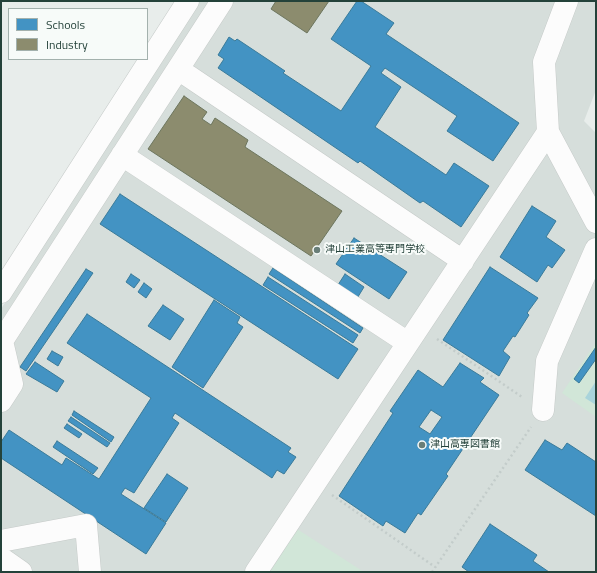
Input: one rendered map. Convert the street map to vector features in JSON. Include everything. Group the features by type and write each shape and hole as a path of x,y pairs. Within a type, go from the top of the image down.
{"street":[{"path":"1,292 188,1"},
{"path":"1,401 12,384 2,340 222,1"},
{"path":"567,1 544,62 548,132 596,222"},
{"path":"178,69 462,261"},
{"path":"256,572 548,132"},
{"path":"122,155 414,335"},
{"path":"543,410 547,361 596,249"},
{"path":"1,541 86,525 90,572"},
{"path":"1,558 21,572"}],"path":[{"path":"414,335 543,410 432,572"},
{"path":"315,484 435,568"}],"shaded area":[{"name":"津山工業高等専門学校","path":"197,1 596,1 596,90 584,121 596,133 596,572 1,572 1,309"}],"green space":[{"path":"596,342 596,417 562,393"},
{"path":"297,529 364,572 270,572"}],"water":[{"path":"596,381 596,405 585,398"}],"building: Schools":[{"path":"357,1 361,1 394,23 386,34 519,123 493,161 447,131 457,116 385,68 381,73 401,87 375,127 446,175 454,163 489,186 461,227 423,201 420,203 360,161 358,163 218,68 224,59 218,55 229,37 235,41 237,39 285,71 283,73 341,111 371,66 331,39"},
{"path":"120,194 358,349 338,379 100,224"},
{"path":"532,206 556,221 546,237 565,250 552,268 548,265 537,282 500,257"},
{"path":"354,238 407,272 389,299 336,264"},
{"path":"490,267 538,298 527,313 529,315 515,337 513,336 503,351 510,357 499,376 443,340"},
{"path":"273,268 363,328 360,333 269,274"},
{"path":"86,269 93,273 26,371 20,367"},
{"path":"131,274 140,280 134,288 126,282"},
{"path":"345,274 364,287 356,300 336,288"},
{"path":"268,277 358,335 353,343 263,285"},
{"path":"144,283 152,289 146,298 138,292"},
{"path":"214,300 240,317 237,323 243,327 203,388 172,367"},
{"path":"163,305 184,319 170,340 148,326"},
{"path":"87,314 291,448 288,452 296,457 284,474 277,470 272,478 175,413 172,418 179,423 134,493 125,488 121,494 166,523 146,554 1,458 1,442 9,430 62,465 66,458 99,479 151,398 67,343"},
{"path":"596,347 596,359 579,383 574,379"},
{"path":"52,351 63,357 58,366 47,359"},
{"path":"35,362 64,381 57,392 26,374"},
{"path":"460,363 484,378 480,382 499,395 446,474 448,476 421,515 418,513 405,533 386,521 383,526 339,496 393,413 390,411 418,370 443,387","holes":["431,410 442,417 430,434 419,427"]},
{"path":"74,411 114,437 111,442 72,415"},
{"path":"71,417 110,443 107,447 68,421"},
{"path":"67,424 82,434 79,438 64,428"},
{"path":"545,440 562,450 567,443 596,462 596,516 525,470"},
{"path":"57,441 98,468 93,474 53,447"},
{"path":"167,474 188,488 166,522 144,508"},
{"path":"490,524 537,555 533,561 549,572 469,572 462,567"}],"building: Industry":[{"path":"276,1 329,1 307,33 271,9"},
{"path":"184,96 207,112 202,119 211,125 215,118 248,140 245,147 342,211 311,256 148,149"}],"place":[{"name":"津山工業高等専門学校","path":"317,250"},
{"name":"津山高専図書館","path":"422,445"}]}
